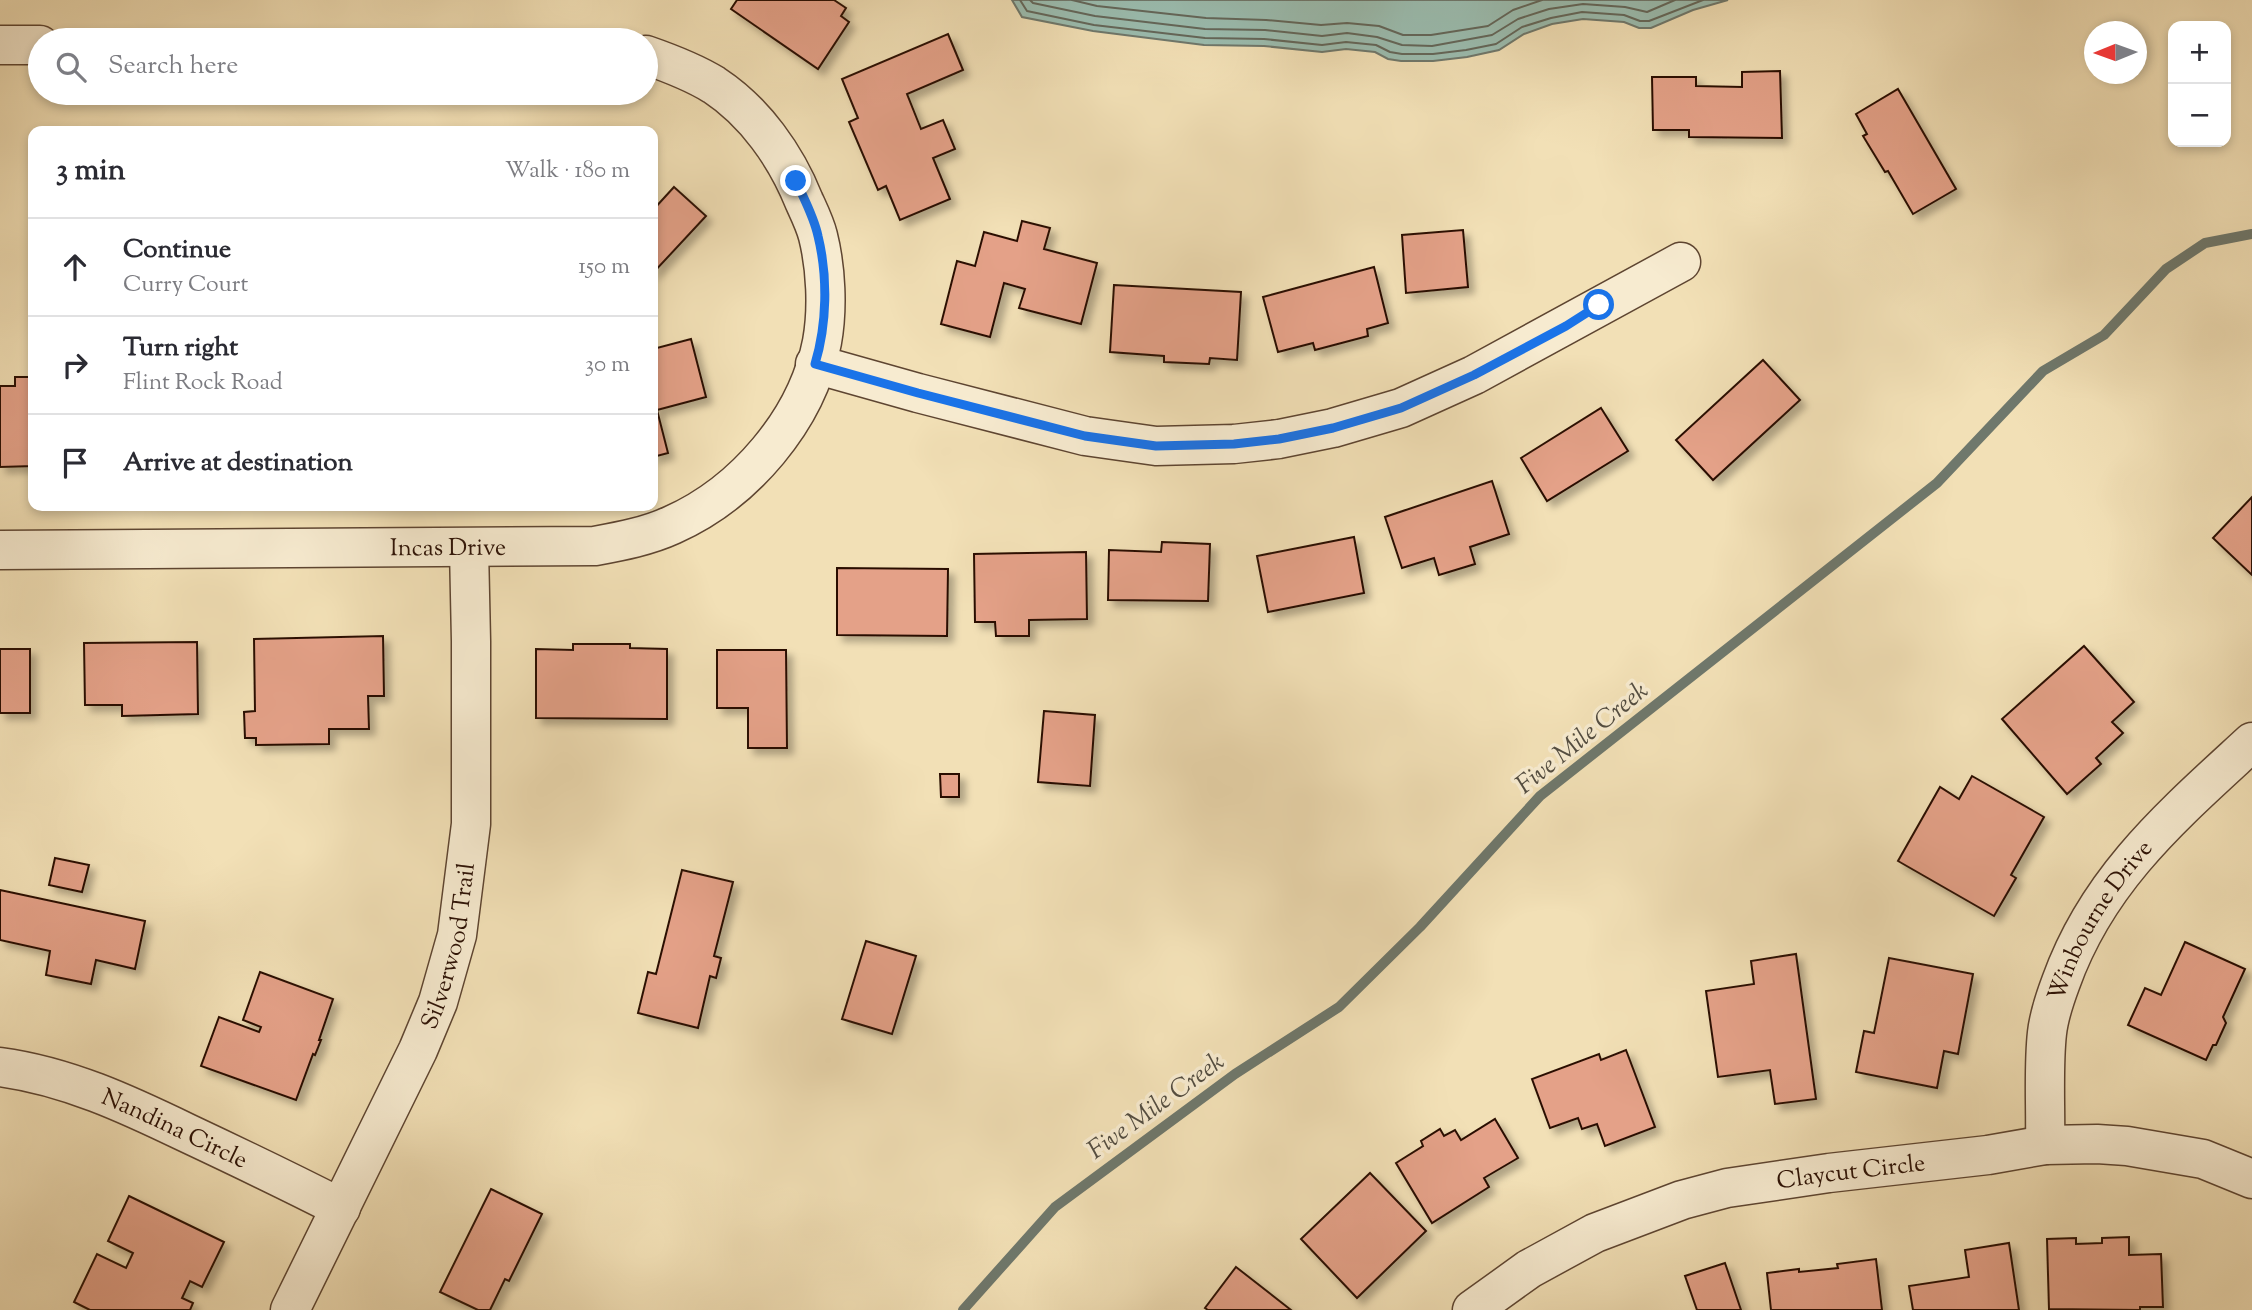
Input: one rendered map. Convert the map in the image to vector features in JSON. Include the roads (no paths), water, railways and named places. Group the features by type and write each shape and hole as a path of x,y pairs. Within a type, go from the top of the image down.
{"street":[{"path":"0,45 28,45"},
{"name":"Incas Drive","path":"0,550 595,546 632,539 672,525 708,506 748,474 781,436 807,387 822,341 825,297 822,255 818,234 796,181 769,137 749,114 714,85 658,59"},
{"path":"815,364 1085,436 1156,446 1234,444 1279,439 1333,428 1401,408 1486,369 1681,261"},
{"name":"Silverwood Trail","path":"290,1310 418,1050 438,1002 457,934 471,824 469,548"},
{"name":"Winbourne Drive","path":"2045,1145 2047,1034 2052,1008 2071,953 2101,899 2131,861 2181,807 2252,742"},
{"name":"Nandina Circle","path":"0,1068 77,1085 124,1103 341,1208"},
{"name":"Claycut Circle","path":"1472,1310 1529,1269 1595,1233 1682,1200 1727,1188 1988,1155 2045,1145 2097,1144 2127,1146 2203,1159 2252,1179"}],"water":[{"path":"1012,0 1728,0 1693,10 1651,28 1639,28 1624,22 1583,19 1552,24 1524,34 1499,50 1433,61 1401,61 1388,59 1375,52 1346,49 1322,52 1264,46 1204,45 1093,31 1022,17"}],"waterway":[{"name":"Five Mile Creek","path":"963,1310 1055,1207 1235,1074 1339,1007 1420,927 1540,796 1937,483 2043,371 2104,335 2166,269 2205,243 2252,234"}]}
